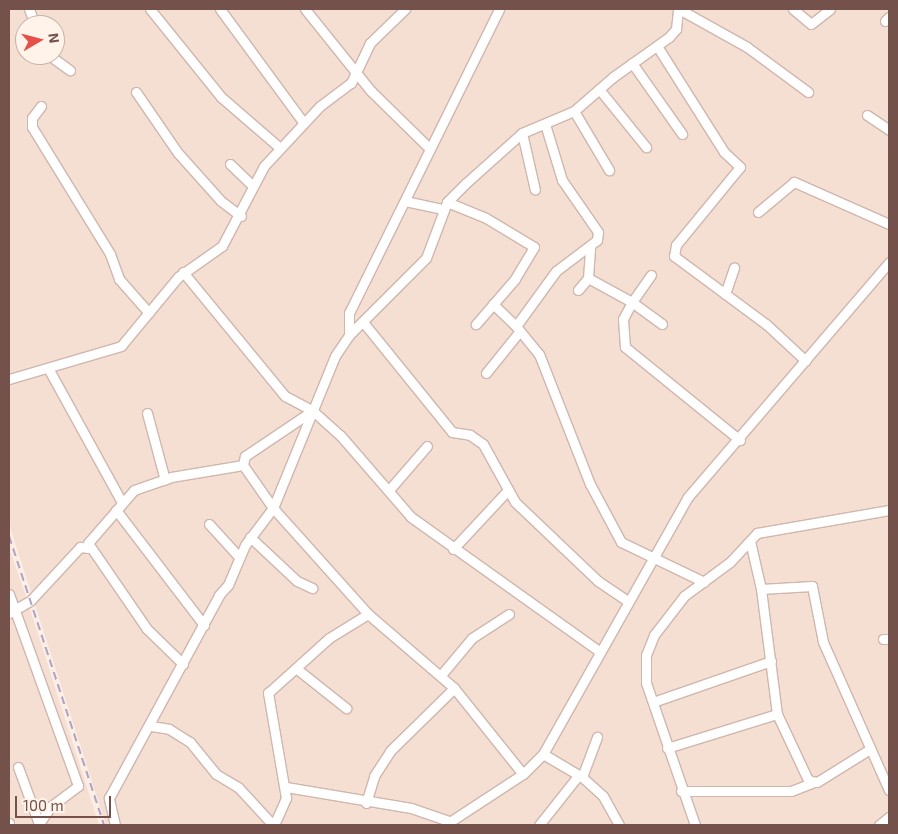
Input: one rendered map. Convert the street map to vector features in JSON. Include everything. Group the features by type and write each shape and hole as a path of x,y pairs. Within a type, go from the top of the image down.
{"street":[{"path":"150,9 221,97 279,146"},
{"path":"220,9 304,122"},
{"path":"305,9 358,73 428,147"},
{"path":"9,379 110,353 149,313 183,272 222,246 241,216 252,185 279,146 358,73 370,43 405,9"},
{"path":"349,335 349,313 405,201 428,147 499,9"},
{"path":"115,825 109,798 151,726 250,537 273,508 334,356 349,335 426,258 445,206 522,133 574,112 599,89 657,46 676,29 679,9 747,47 808,92"},
{"path":"793,9 811,24 830,9"},
{"path":"657,46 724,152 740,168 673,252 686,269 725,294 806,361"},
{"path":"632,63 682,134"},
{"path":"63,65 70,70"},
{"path":"599,89 646,147"},
{"path":"136,92 178,153 221,201 241,216"},
{"path":"41,106 32,118 32,127 110,254 120,279 149,313"},
{"path":"574,112 609,170"},
{"path":"868,115 889,130"},
{"path":"545,124 562,180 598,232 590,247 588,278 578,290"},
{"path":"522,133 535,190"},
{"path":"230,164 252,185"},
{"path":"758,212 794,182 889,224"},
{"path":"405,201 445,206 486,218 534,247 493,304 476,324"},
{"path":"486,373 556,271 590,247"},
{"path":"286,787 366,802 411,808 447,823 523,774 543,754 599,651 629,602 687,498 740,440 889,262"},
{"path":"725,294 734,268"},
{"path":"183,272 285,396 313,411 389,490 411,517 453,549 599,651"},
{"path":"650,275 632,302 623,320 624,347 740,440"},
{"path":"588,278 632,302 662,324"},
{"path":"493,304 539,354 590,484 616,534 630,548 655,556 704,582"},
{"path":"363,322 452,432 470,435 483,444 508,490 565,552 629,602"},
{"path":"48,368 121,500"},
{"path":"313,411 245,456 243,465 273,508 368,614 454,688 523,774"},
{"path":"146,413 165,480"},
{"path":"389,490 427,446"},
{"path":"88,548 91,538 116,510 121,500 134,490 165,480 243,465"},
{"path":"453,549 508,490"},
{"path":"116,510 204,625"},
{"path":"695,825 666,748 644,668 654,635 684,596 704,582 758,533 889,510"},
{"path":"209,524 239,557"},
{"path":"250,537 297,581 312,588"},
{"path":"750,541 761,589 777,714 812,783"},
{"path":"11,612 30,600 80,546 88,548 147,628 183,664"},
{"path":"761,589 812,586 823,642 889,790"},
{"path":"9,594 11,612 78,786 51,806 39,824"},
{"path":"151,726 169,729 190,742 206,764 238,787 274,825 286,798 286,787 268,693 329,638 368,614"},
{"path":"441,675 472,638 509,614"},
{"path":"653,702 771,661"},
{"path":"297,668 346,708"},
{"path":"366,802 374,776 390,751 454,688"},
{"path":"666,748 777,714"},
{"path":"538,825 580,777 597,736"},
{"path":"681,791 791,790 812,783 870,749"},
{"path":"543,754 580,777 606,801 619,825"},
{"path":"18,766 39,824"},
{"path":"879,825 889,817"}],"shaded area":[{"path":"9,9 889,9 889,825 106,825 9,524"},
{"path":"9,547 29,606 99,825 9,825"}],"railway":[{"path":"9,536 104,825"}]}
